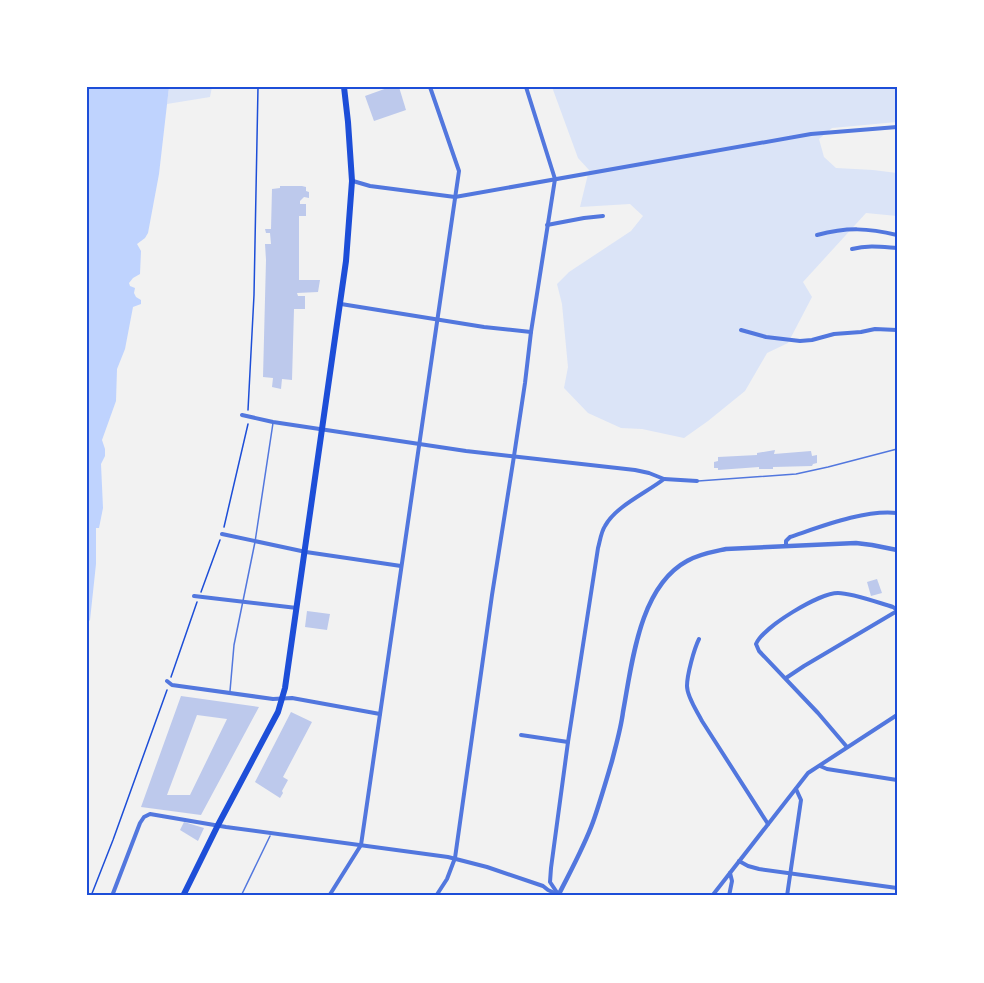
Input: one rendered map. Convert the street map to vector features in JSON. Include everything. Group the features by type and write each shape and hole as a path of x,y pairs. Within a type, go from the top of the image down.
{"main road":[{"path":"183,896 278,712 285,688 346,261 352,181 344,87"}],"street":[{"path":"329,896 362,845 459,171 430,87"},
{"path":"436,896 447,879 455,858 555,179 526,87"},
{"path":"352,181 370,186 455,197 811,134 897,127"},
{"path":"548,225 603,216"},
{"path":"818,235 845,229 875,230 897,235"},
{"path":"852,249 875,246 897,248"},
{"path":"340,304 436,320 531,332"},
{"path":"741,330 766,337 800,341 875,329 897,330"},
{"path":"242,415 273,422 466,451 635,470 664,479 698,481"},
{"path":"558,895 550,882 568,742 598,548 604,527 611,517 664,479"},
{"path":"786,546 786,541 790,537 837,522 865,515 897,513"},
{"path":"222,534 306,552 401,566"},
{"path":"558,895 592,824 613,756 640,630 656,592 670,574 686,561 706,553 726,549 856,543 897,550"},
{"path":"786,678 897,610 838,593 797,609 758,638 756,644 759,651 847,747"},
{"path":"197,596 298,608"},
{"path":"699,639 694,648 687,687 693,704 768,824"},
{"path":"168,682 172,685 273,699 292,698 380,714"},
{"path":"712,896 808,773 897,715"},
{"path":"521,735 568,742"},
{"path":"820,766 897,780"},
{"path":"787,896 801,800 796,789"},
{"path":"112,896 140,823 150,814 455,858 543,885 558,895"},
{"path":"739,861 748,866 897,888"},
{"path":"729,896 732,881 730,873"}],"lane":[{"path":"230,692 234,645 255,542 273,422"},
{"path":"698,481 796,474 897,449"},
{"path":"241,896 272,832"}],"path":[{"path":"91,896 113,840 197,596 222,534 248,422 254,295 258,87"}],"shaded area":[{"path":"169,87 212,87 210,97 167,104"},
{"path":"552,87 897,87 897,122 832,128 819,139 824,157 836,168 897,173 897,216 866,213 803,282 812,297 788,343 767,353 745,391 684,438 642,429 621,428 588,413 564,388 568,367 562,304 557,284 569,272 631,231 643,216 630,204 580,207 589,170 578,158"}],"water":[{"path":"87,87 169,87 159,174 148,233 137,244 141,251 140,274 129,283 135,288 134,293 141,300 141,304 133,307 125,349 117,369 116,401 102,440 105,449 105,456 101,464 103,508 99,528 96,528 96,564 90,620 87,623"}],"building":[{"path":"390,87 399,87 406,110 374,121 365,96"},
{"path":"280,186 302,186 306,187 306,191 309,192 309,198 304,197 300,201 300,204 306,204 306,216 299,216 299,280 320,280 318,292 297,293 298,296 305,296 305,309 294,309 292,380 282,379 281,389 272,387 273,378 263,377 265,244 271,244 270,233 266,233 265,229 271,229 272,189 280,188"},
{"path":"775,450 774,454 811,451 812,456 817,455 817,463 812,466 773,467 773,469 759,469 759,467 718,470 714,468 714,462 718,461 718,457 757,455 757,453"},
{"path":"877,579 882,593 871,596 867,582"},
{"path":"307,611 330,614 327,630 305,627"},
{"path":"181,696 259,707 201,815 141,807","holes":["197,715 227,719 190,795 167,795"]},
{"path":"291,712 312,722 283,777 288,780 280,798 255,782"},
{"path":"184,822 204,828 198,841 180,830"}]}
